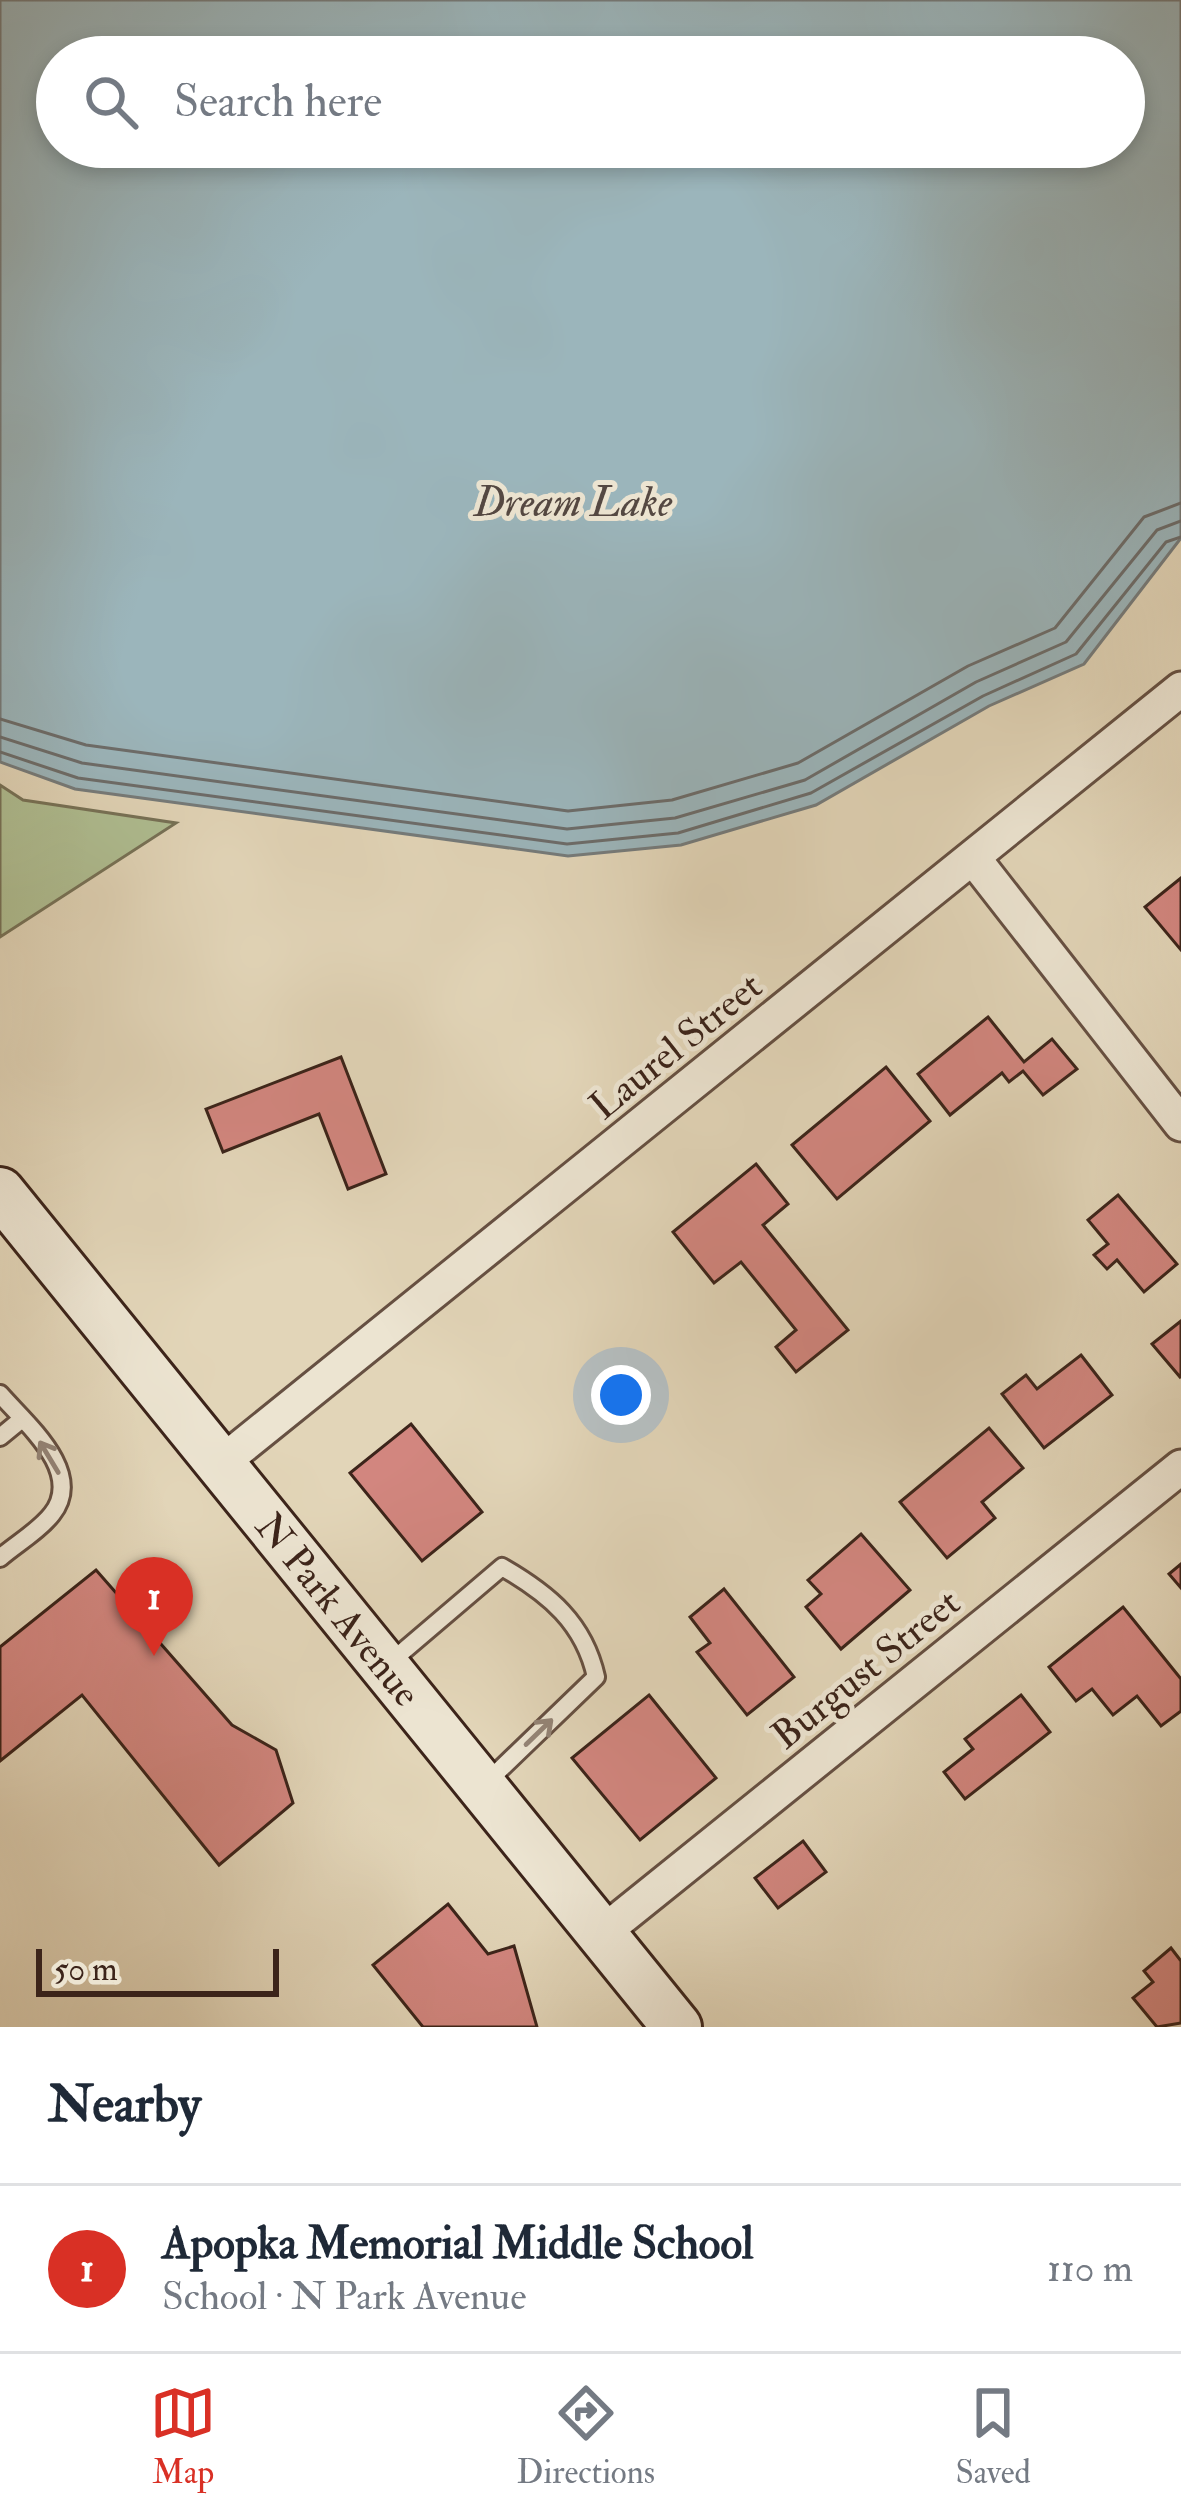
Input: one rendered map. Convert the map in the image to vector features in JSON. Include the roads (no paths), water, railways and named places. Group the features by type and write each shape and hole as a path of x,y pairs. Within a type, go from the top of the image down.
{"main road":[{"name":"N Park Avenue","path":"0,1192 677,2027"}],"street":[{"name":"Laurel Street","path":"220,1464 1181,688"},
{"path":"974,859 1181,1124"},
{"name":"Burgust Street","path":"601,1934 1181,1467"}],"lane":[{"path":"0,1394 52,1455 63,1483 53,1513 0,1558"},
{"path":"0,1437 22,1419"},
{"path":"387,1666 502,1567 564,1611 589,1644 596,1677 482,1787"}],"water":[{"name":"Dream Lake","path":"0,0 1181,0 1181,538 1084,664 989,706 816,805 681,845 568,856 75,789 0,762"}],"place":[{"name":"Apopka Memorial Middle School","path":"154,1656"}]}
